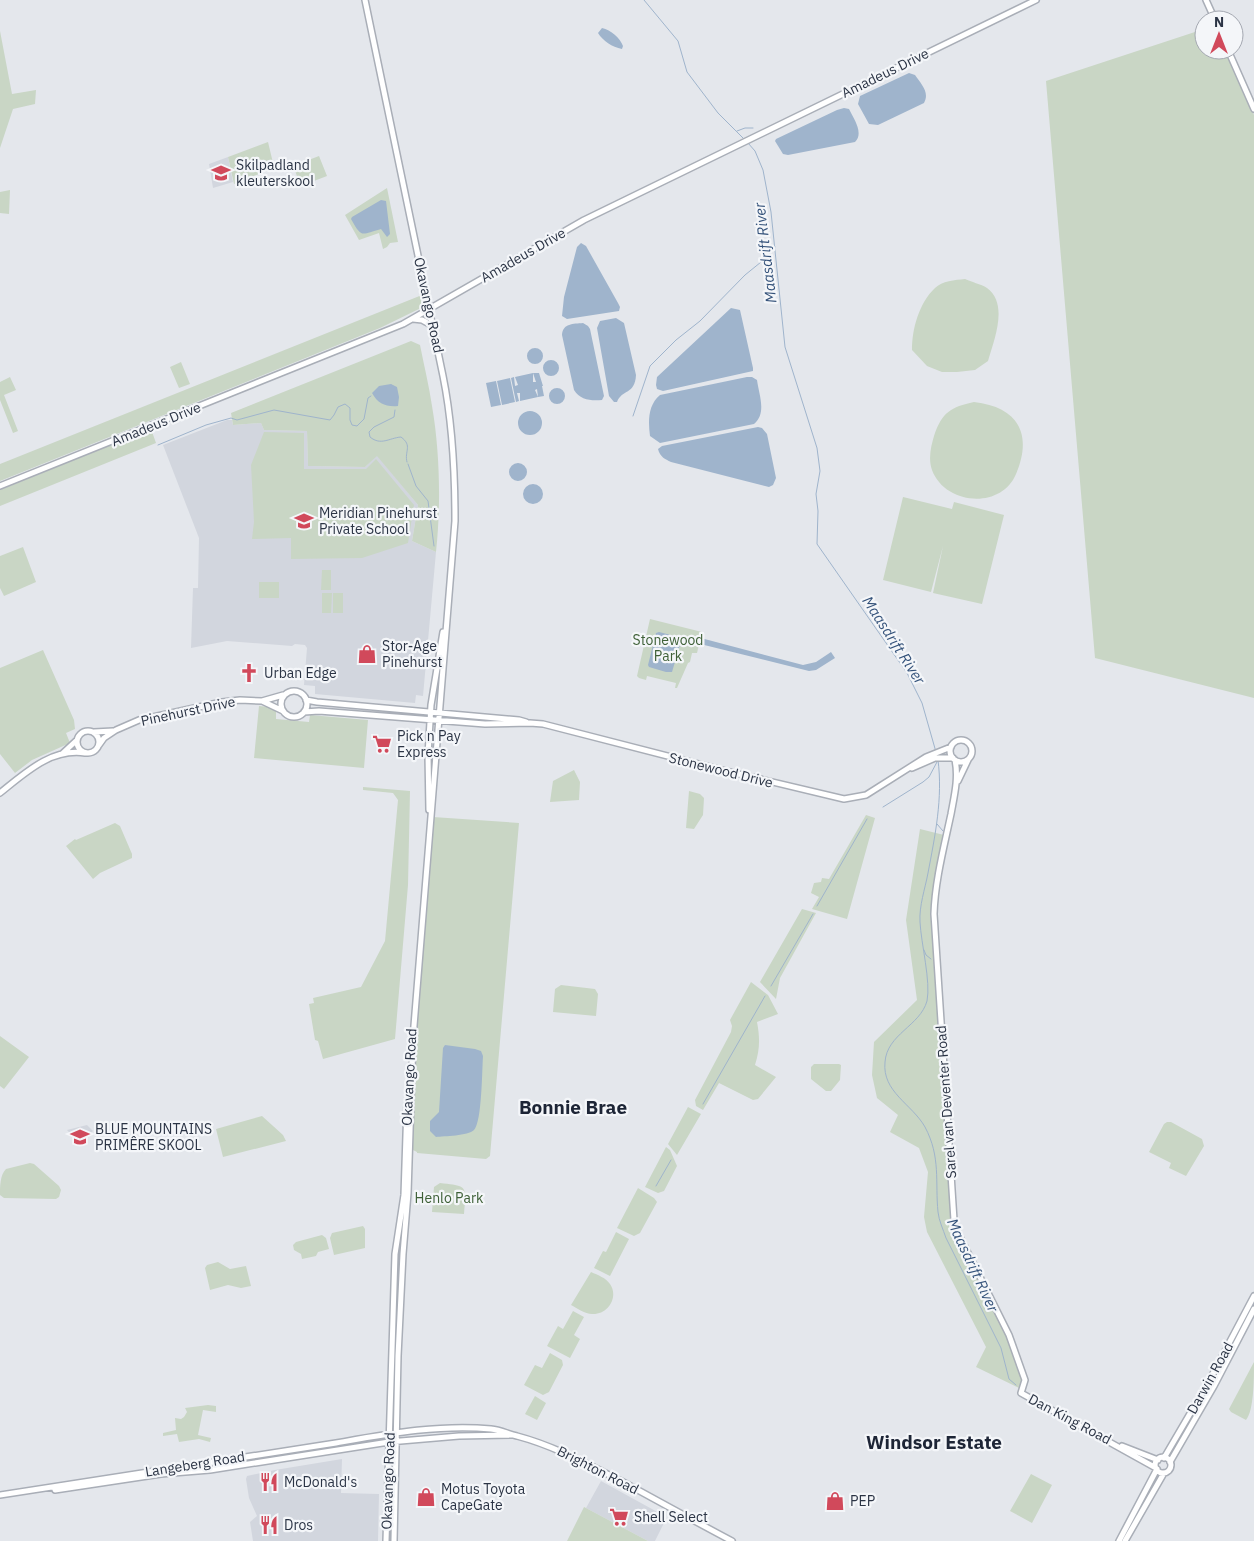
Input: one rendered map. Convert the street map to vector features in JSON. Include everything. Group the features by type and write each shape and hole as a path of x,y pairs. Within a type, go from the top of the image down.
{"street":[{"name":"Okavango Road","path":"365,0 434,326 452,429 455,468 455,521 411,1081 408,1193 398,1356 394,1541"},
{"name":"Amadeus Drive","path":"0,486 413,319 570,228 1036,0"},
{"path":"1232,60 1254,109"},
{"path":"413,319 422,320 434,326"},
{"name":"Okavango Road","path":"386,1541 395,1254 404,1195 410,1049 428,836 430,720 436,673 447,614"},
{"path":"438,721 319,710 304,712 293,717 283,711 281,702 288,692 297,692 306,700 317,702 439,713"},
{"name":"Pinehurst Drive","path":"99,745 104,738 116,730 143,719 222,702 240,700 262,701 285,694"},
{"path":"304,712 306,700"},
{"name":"Pinehurst Drive","path":"262,701 283,711"},
{"name":"Stonewood Drive","path":"439,713 519,720 530,723"},
{"name":"Stonewood Drive","path":"438,721 485,724 543,724 740,775 844,799 866,795 931,757 941,755 951,747"},
{"name":"Pinehurst Drive","path":"94,732 116,730"},
{"path":"0,793 32,768 60,754 77,740 82,732 94,732 99,738 99,745 95,751 60,754"},
{"path":"77,740 79,749 85,753"},
{"path":"957,742 966,742 972,750 968,759 962,762 954,759 950,752 951,747 957,742"},
{"name":"Stonewood Drive","path":"941,755 954,759"},
{"name":"Sarel van Deventer Road","path":"954,759 957,772 954,796 936,890 934,914 953,1216 956,1231 1009,1335 1024,1379 1021,1393"},
{"name":"Sarel van Deventer Road","path":"954,796 961,772 968,759"},
{"name":"Darwin Road","path":"1156,1468 1208,1383 1254,1296"},
{"name":"Darwin Road","path":"1164,1473 1170,1469 1170,1462 1207,1399 1254,1309"},
{"name":"Dan King Road","path":"1021,1393 1119,1446 1164,1473"},
{"name":"Brighton Road","path":"397,1432 465,1428 506,1431 572,1456 732,1541"},
{"name":"Langeberg Road","path":"0,1497 397,1432"},
{"name":"Brighton Road","path":"397,1442 453,1436 513,1435"},
{"name":"Langeberg Road","path":"0,1497 161,1474 210,1470 397,1442"},
{"name":"Dan King Road","path":"1119,1446 1170,1462"},
{"path":"1120,1541 1156,1468"},
{"path":"1125,1541 1160,1476 1164,1473"}],"shaded area":[{"name":"Skilpadland kleuterskool","path":"228,157 233,182 213,188 209,164"},
{"name":"Meridian Pinehurst Private School","path":"227,420 232,420 233,425 261,423 264,430 307,431 308,466 365,467 377,455 418,505 412,541 436,552 423,696 416,695 415,703 315,694 315,686 304,685 307,648 305,645 295,644 292,646 227,641 191,648 193,588 198,588 199,538 163,445"},
{"name":"BLUE MOUNTAINS PRIMÊRE SKOOL","path":"87,1125 93,1131 80,1144 67,1130"},
{"path":"342,1459 341,1493 379,1494 378,1541 253,1541 250,1522 257,1516 249,1498 247,1476"},
{"path":"601,1481 661,1514 664,1523 655,1541 648,1541 586,1508"}],"green space":[{"path":"0,31 12,94 36,90 35,104 13,109 0,148"},
{"path":"1194,32 1194,60 1229,60 1254,115 1254,698 1095,658 1046,81"},
{"path":"268,142 273,163 271,169 234,184 228,157"},
{"path":"319,156 327,176 301,186 293,166"},
{"path":"387,188 398,242 390,243 383,249 379,233 359,240 345,215"},
{"path":"10,190 9,214 0,213 0,192"},
{"path":"965,279 987,288 994,295 999,313 996,333 988,361 975,370 942,372 927,366 912,350 915,325 925,301 935,288 945,282"},
{"path":"422,295 424,303 421,308 380,328 0,481 0,464"},
{"path":"411,341 420,345 435,424 439,479 439,516 436,552 412,541 418,505 377,456 365,467 308,466 307,431 264,430 261,423 233,425 231,413"},
{"path":"181,362 190,384 179,388 170,367"},
{"path":"10,377 16,390 4,395 18,431 13,433 0,400 0,382"},
{"path":"974,402 989,405 1011,416 1018,425 1022,435 1023,447 1016,474 1009,486 986,498 973,499 960,496 948,490 939,482 932,470 930,457 934,436 944,416 959,406"},
{"path":"151,429 156,443 0,506 0,490"},
{"path":"264,432 304,433 304,469 366,469 376,459 414,505 408,543 362,558 291,559 291,538 252,539 254,522 251,465"},
{"path":"903,497 952,509 954,502 1004,515 982,604 933,593 943,546 931,592 883,580"},
{"path":"23,547 36,582 4,596 0,588 0,556"},
{"path":"322,570 331,570 331,590 321,590"},
{"path":"259,582 279,582 279,598 259,598"},
{"path":"322,593 332,593 331,613 322,613"},
{"path":"333,593 343,593 343,613 333,613"},
{"name":"Stonewood Park","path":"650,619 702,632 697,653 692,653 690,662 677,688 675,688 676,683 647,676 646,680 637,676"},
{"path":"43,650 74,720 75,729 66,733 70,743 32,760 15,773 0,754 0,668"},
{"path":"259,706 270,707 276,711 276,719 309,722 310,715 368,720 364,768 254,758"},
{"path":"574,770 580,782 579,800 550,802 553,781"},
{"path":"363,787 410,791 408,885 395,1039 323,1059 318,1041 315,1040 309,1004 314,1003 313,998 361,987 385,941 398,800 393,793 363,790"},
{"path":"689,791 700,794 704,798 703,815 694,829 686,828"},
{"path":"866,815 875,818 847,919 812,909 819,897 811,893 814,883 821,882 822,878 829,879"},
{"path":"433,817 519,823 490,1156 486,1159 417,1153 413,1150 411,1140 412,1079"},
{"path":"115,823 120,826 132,858 100,873 93,879 66,846 75,839"},
{"path":"920,829 944,835 931,912 951,1220 954,1232 1005,1332 1022,1379 1019,1388 976,1367 986,1347 927,1232 924,1217 928,1172 919,1148 890,1132 898,1115 877,1098 872,1075 874,1042 917,1000 906,920"},
{"path":"802,909 816,913 780,978 776,999 760,982"},
{"path":"751,982 768,995 778,1014 757,1022 759,1044 755,1065 776,1077 758,1099 753,1100 719,1083 703,1110 696,1106 695,1100 731,1032 730,1020"},
{"path":"561,985 595,989 598,994 596,1016 553,1012 555,989"},
{"path":"0,1036 29,1057 4,1089 0,1086"},
{"path":"814,1064 841,1065 840,1080 831,1091 826,1091 811,1079 811,1067"},
{"path":"688,1107 701,1114 677,1155 668,1144"},
{"path":"262,1116 283,1135 286,1141 223,1157 216,1129"},
{"path":"1171,1122 1202,1139 1204,1146 1186,1176 1169,1168 1171,1163 1149,1152 1164,1124"},
{"path":"666,1147 670,1150 677,1166 664,1191 658,1193 645,1187"},
{"path":"30,1163 34,1164 59,1186 61,1190 59,1197 56,1199 4,1198 0,1195 1,1177 4,1171"},
{"name":"Henlo Park","path":"440,1183 456,1185 464,1189 464,1214 432,1212 434,1187"},
{"path":"638,1188 657,1202 640,1233 634,1236 617,1228"},
{"path":"363,1226 365,1229 365,1248 334,1255 330,1238 332,1233"},
{"path":"616,1232 629,1239 610,1276 594,1268 603,1251 606,1252"},
{"path":"322,1235 326,1238 329,1249 318,1252 316,1256 302,1259 301,1254 294,1250 293,1245 296,1242"},
{"path":"218,1262 230,1269 246,1266 251,1286 241,1288 228,1285 210,1290 205,1268 207,1265"},
{"path":"591,1272 602,1277 610,1284 613,1294 607,1308 598,1314 581,1311 571,1305"},
{"path":"573,1311 584,1317 574,1335 580,1339 570,1358 547,1346 558,1326 563,1329"},
{"path":"550,1353 562,1360 563,1365 549,1392 543,1395 524,1385 535,1365 542,1368"},
{"path":"1254,1362 1252,1402 1249,1416 1246,1420 1229,1409"},
{"path":"535,1396 546,1403 537,1420 525,1414"},
{"path":"208,1405 216,1406 216,1412 203,1410 198,1435 211,1438 210,1442 199,1439 179,1442 177,1434 163,1436 163,1433 176,1430 175,1418 181,1419 184,1417 187,1412 185,1408"},
{"path":"1031,1474 1052,1485 1032,1523 1010,1511"},
{"path":"584,1507 586,1508 648,1541 567,1541"}],"water":[{"path":"602,28 612,32 617,37 622,43 622,49 602,39 598,33"},
{"path":"909,73 915,75 924,88 926,99 924,103 878,125 869,124 858,104 860,96"},
{"path":"844,108 849,109 857,126 859,134 855,142 788,155 783,154 775,141 776,139"},
{"path":"381,200 386,201 390,234 387,237 381,229 365,233 360,232 351,219 352,217"},
{"path":"581,243 586,246 618,303 619,311 567,319 562,316 564,297 577,247"},
{"path":"731,308 740,310 753,371 663,391 657,389 657,377"},
{"path":"616,318 624,323 636,375 631,389 622,395 617,402 614,402 609,396 597,328 600,321"},
{"path":"583,323 590,329 604,396 602,400 586,399 579,396 574,390 562,335 566,326"},
{"path":"535,348 543,356 535,364 527,356"},
{"path":"551,360 559,368 551,376 543,368"},
{"path":"533,373 539,373 544,396 520,401 520,393 517,393 519,401 516,402 511,378 514,377 515,386 518,385 515,377"},
{"path":"747,377 757,380 760,398 760,415 754,424 660,443 650,436 651,408 660,395"},
{"path":"510,378 515,402 502,405 497,381"},
{"path":"496,381 501,405 491,407 486,383"},
{"path":"391,384 397,387 398,406 383,404 372,393 379,386"},
{"path":"557,388 565,396 557,404 549,396"},
{"path":"530,411 539,414 542,423 539,432 530,435 521,432 518,423 521,414"},
{"path":"758,427 762,428 767,434 776,478 773,485 769,487 671,462 661,456 658,449 662,446"},
{"path":"514,463 522,463 527,468 525,479 514,481 509,476 509,468"},
{"path":"533,484 540,487 543,494 540,501 533,504 526,501 523,494 526,487"},
{"path":"656,633 679,637 697,637 803,665 816,662 831,652 835,658 816,670 809,671 688,641 680,645 672,672 666,672 649,667 648,665"},
{"path":"445,1045 481,1051 483,1056 479,1117 477,1125 471,1132 461,1135 436,1137 430,1131 430,1121 439,1112 443,1048"}],"waterway":[{"name":"Maasdrift River","path":"644,0 678,41 687,72 718,113 745,140"},
{"path":"737,131 753,128"},
{"name":"Maasdrift River","path":"748,143 755,151 763,170 771,212 785,347 817,448 820,471 816,494 818,511 817,544 907,673 922,703 936,752"},
{"path":"633,416 650,366 676,340 700,321 745,275 766,258 775,247"},
{"path":"158,445 206,425 231,418 237,420 274,410 330,420 338,407 345,404 350,408 352,425 357,426 364,419 368,398 371,396"},
{"path":"395,410 394,417 374,427 369,432 370,437 378,441 401,437 407,443 407,462"},
{"path":"408,464 416,486 428,501 434,546"},
{"name":"Maasdrift River","path":"938,760 940,788 938,817 920,916 928,984 927,1001 918,1017 891,1044 887,1052 885,1072 893,1090 919,1119 930,1138 935,1159 938,1212 941,1225 1001,1348 1009,1379 1016,1385"},
{"path":"883,807 923,782 929,777 937,762"},
{"path":"817,906 867,819"},
{"path":"937,824 943,831"},
{"path":"771,986 813,914"},
{"name":"Maasdrift River","path":"924,950 931,959"},
{"path":"703,1104 765,996"},
{"path":"656,1186 671,1160"}],"place":[{"name":"Skilpadland kleuterskool","path":"221,173"},
{"name":"Meridian Pinehurst Private School","path":"304,521"},
{"name":"Stor-Age Pinehurst","path":"367,654"},
{"name":"Urban Edge","path":"249,673"},
{"name":"Pick n Pay Express","path":"382,744"},
{"name":"BLUE MOUNTAINS PRIMÊRE SKOOL","path":"80,1137"},
{"name":"McDonald's","path":"269,1482"},
{"name":"Motus Toyota CapeGate","path":"426,1497"},
{"name":"PEP","path":"835,1501"},
{"name":"Shell Select","path":"619,1517"},
{"name":"Dros","path":"269,1525"}],"district":[{"name":"Bonnie Brae","path":"573,1107"},
{"name":"Windsor Estate","path":"934,1442"}]}
